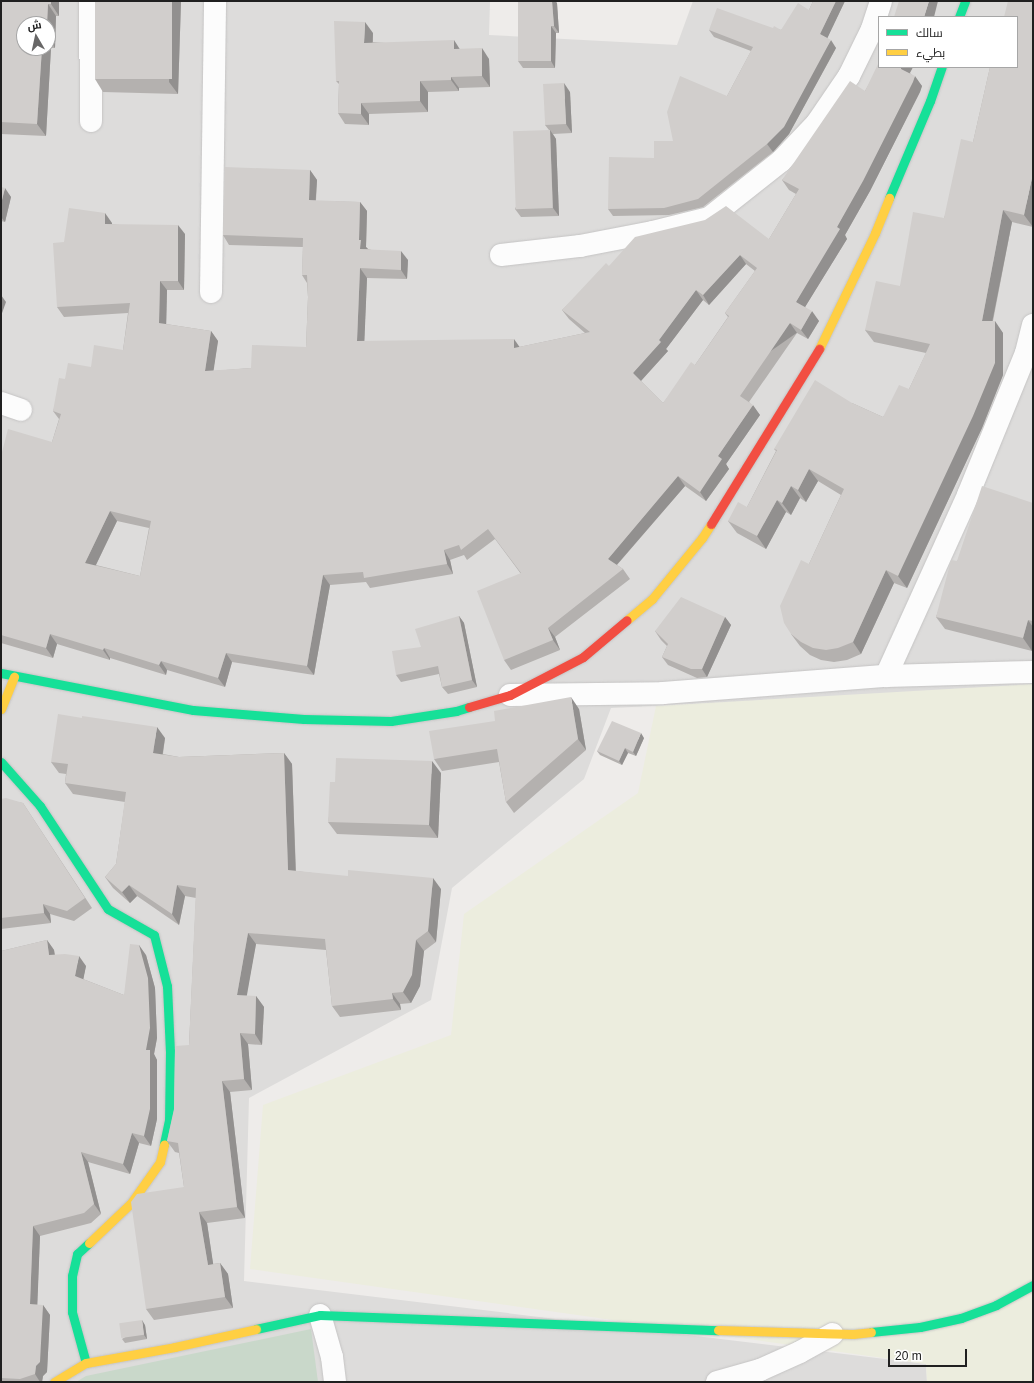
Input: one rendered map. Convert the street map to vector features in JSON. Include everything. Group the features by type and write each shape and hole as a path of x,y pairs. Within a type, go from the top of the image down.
{"street":[{"path":"90,1 91,121"},
{"path":"211,292 215,1"},
{"path":"501,255 580,246 653,232 709,218 781,161 817,122 849,76 872,29 881,1"},
{"path":"959,16 965,1"},
{"path":"1,673 193,710 304,719 392,721 456,711 510,695 583,657 652,599 702,538 816,356 875,233 930,101 942,68"},
{"path":"886,676 971,488 1026,353 1033,325"},
{"path":"510,695 663,693 886,676 1033,672"},
{"path":"1,709 14,676"},
{"path":"1,762 40,806 108,909 154,935 167,986 170,1050 169,1120 160,1162 131,1203 77,1254 72,1276 72,1312 86,1363"},
{"path":"54,1382 86,1363 175,1347 320,1315 832,1334 920,1327 961,1318 996,1306 1033,1285"},
{"path":"320,1315 332,1357 335,1382"},
{"path":"717,1382 760,1376 832,1334"}],"shaded area":[{"path":"1,1 490,1 489,35 677,45 693,1 1033,1 1033,687 611,708 584,779 452,888 431,1000 249,1098 244,1281 926,1364 927,1382 1,1382"},
{"path":"1033,684 1033,1382 927,1382 926,1364 250,1269 263,1105 451,1035 464,914 638,793 656,706"}],"green space":[{"path":"311,1329 318,1382 76,1382 86,1376"}],"building":[{"path":"1,1 51,1 51,4 48,4 47,16 16,16 16,56 41,56 37,124 1,122"},
{"path":"95,1 172,1 172,79 95,79"},
{"path":"518,1 552,1 554,26 551,26 551,61 518,61"},
{"path":"813,1 836,1 820,34 831,40 784,127 767,144 698,199 664,208 608,209 609,157 654,158 654,141 673,141 667,112 680,76 727,96 753,47 709,30 717,8 773,28 774,26 781,30 798,3 809,10"},
{"path":"899,1 929,1 924,16 894,16"},
{"path":"1008,1 1033,1 1033,173 1024,215 1003,210 982,321 995,321 995,363 973,416 898,576 886,570 853,642 838,648 826,650 813,648 801,642 791,634 784,623 780,606 801,560 809,564 844,489 809,469 798,490 791,486 782,503 777,500 757,536 728,521 738,502 747,507 777,450 774,449 815,380 852,403 883,417 899,385 909,389 930,344 865,330 876,281 900,286 913,212 944,218 961,139 973,142 990,68 1018,68 1018,16 1004,16"},
{"path":"334,21 365,22 364,43 454,40 454,49 482,48 482,76 451,77 451,80 420,81 420,101 361,103 361,114 338,113 339,81 336,81"},
{"path":"878,64 878,68 901,68 915,76 863,181 837,227 840,229 796,302 812,311 801,330 790,323 740,396 753,405 718,456 722,459 700,492 678,476 608,559 623,569 548,628 553,640 504,660 477,591 521,573 488,529 461,550 459,545 444,550 447,564 364,578 363,572 323,575 307,666 226,653 218,678 161,661 159,665 104,648 103,650 50,634 46,648 1,635 1,456 8,429 52,442 61,414 53,411 59,378 65,379 68,363 91,367 94,345 123,350 130,303 57,307 53,243 64,242 69,208 105,213 105,224 178,225 178,281 160,281 159,323 211,331 205,371 251,368 252,345 306,347 308,297 307,275 302,275 303,238 223,235 225,167 310,170 309,200 360,202 360,249 401,251 401,270 360,268 357,341 514,339 514,348 590,332 562,310 606,263 609,266 635,237 705,220 726,206 769,239 799,189 782,180 850,81 865,91","holes":["740,255 757,268 725,313 729,316 695,365 691,362 663,403 633,373 661,342 659,340 696,290 703,295","110,511 151,521 140,576 85,563"]},
{"path":"564,83 566,124 545,125 543,84"},
{"path":"550,130 553,208 516,209 513,131"},
{"path":"1,187 5,188 1,204"},
{"path":"982,486 1033,503 1033,621 1028,620 1023,638 936,617 951,560 957,561"},
{"path":"681,597 725,617 702,669 691,669 662,657 668,644 655,631"},
{"path":"459,616 472,680 442,687 438,666 396,675 392,651 421,647 415,629"},
{"path":"571,697 578,739 506,802 497,749 434,759 429,731 495,721 494,711"},
{"path":"58,714 157,727 153,753 179,757 284,753 288,870 348,876 348,870 433,878 428,931 416,940 412,975 403,992 392,993 393,999 332,1006 325,939 248,933 237,995 256,996 255,1034 240,1033 244,1079 222,1081 237,1207 199,1212 208,1265 220,1263 225,1297 146,1309 131,1202 137,1194 184,1187 178,1143 167,1141 174,1109 175,1046 189,1045 196,888 177,885 172,914 129,885 122,892 105,877 116,864 126,792 65,783 68,764 51,762"},
{"path":"612,721 641,733 633,752 625,748 619,761 597,751"},
{"path":"336,758 432,761 429,825 328,822 330,782 335,782"},
{"path":"6,798 23,803 85,898 67,911 43,904 44,913 1,918 1,799"},
{"path":"47,940 49,955 65,954 79,956 75,976 124,995 130,944 139,945 148,978 150,1028 146,1050 150,1050 150,1109 144,1136 132,1133 123,1164 81,1152 94,1204 84,1213 33,1226 30,1304 43,1305 40,1362 36,1366 35,1374 20,1379 1,1378 1,951"},
{"path":"142,1320 144,1335 121,1338 119,1323"}],"traffic: fast":[{"path":"959,16 965,1"},
{"path":"889,198 930,101 942,68"},
{"path":"1,673 193,710 304,719 391,721 456,711 469,707"},
{"path":"1,762 40,806 108,909 154,935 167,986 170,1051 169,1120 164,1144"},
{"path":"86,1363 72,1312 72,1276 77,1254 89,1243"},
{"path":"871,1332 920,1327 961,1318 996,1305 1033,1285"},
{"path":"256,1329 320,1315 718,1330"}],"traffic: slow":[{"path":"819,349 875,233 889,198"},
{"path":"627,620 652,599 702,538 711,524"},
{"path":"1,709 14,676"},
{"path":"89,1243 131,1203 160,1162 164,1144"},
{"path":"54,1382 86,1363 175,1347 256,1329"},
{"path":"718,1330 853,1334 871,1332"}],"traffic: jam":[{"path":"711,524 819,349"},
{"path":"469,707 510,695 583,657 627,620"}]}
